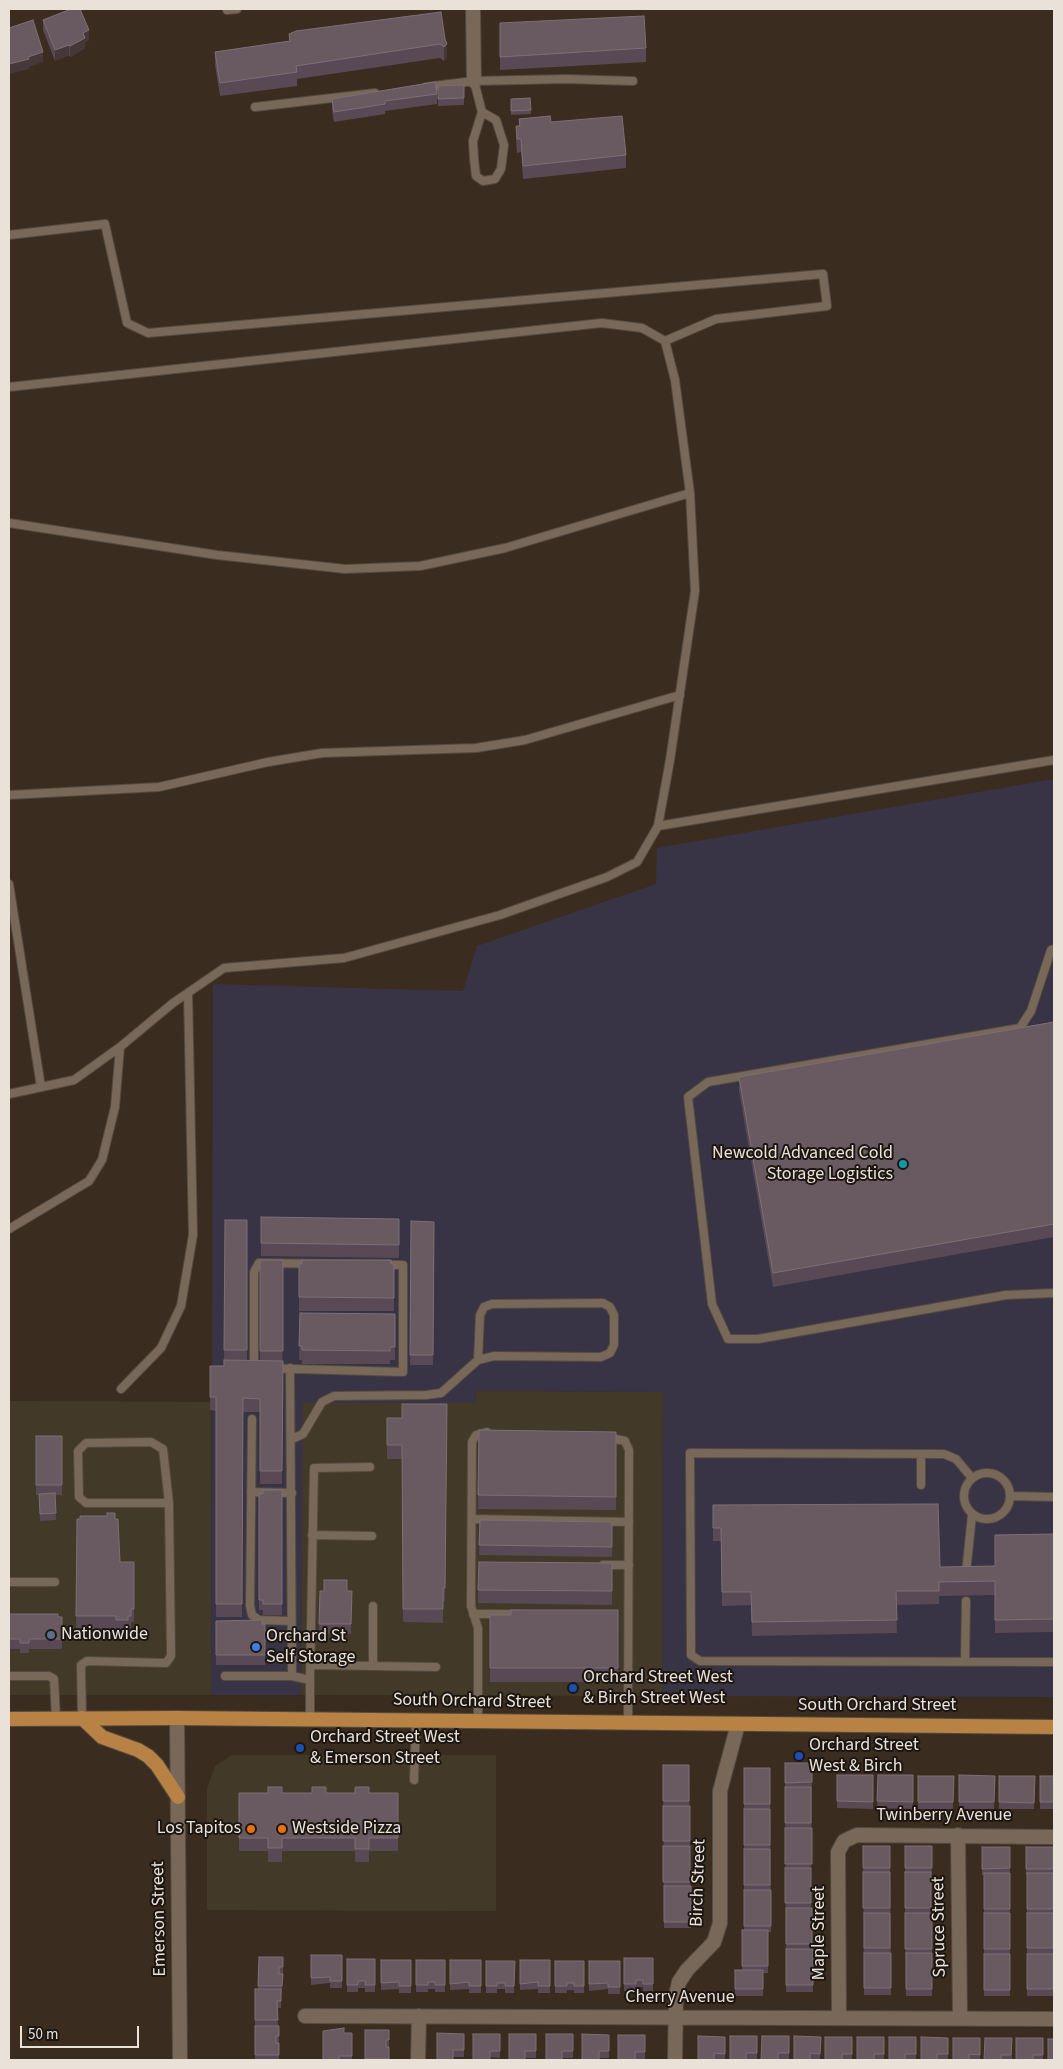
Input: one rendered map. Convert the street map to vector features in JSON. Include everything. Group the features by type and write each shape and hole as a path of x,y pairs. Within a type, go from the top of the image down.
{"main road":[{"path":"82,1718 102,1737 138,1750 148,1756 157,1765 178,1797"},
{"name":"South Orchard Street","path":"9,1719 177,1718 1054,1727"}],"street":[{"path":"473,9 474,81"},
{"name":"Emerson Street","path":"177,1718 180,2060"},
{"name":"Birch Street","path":"675,2060 679,1982 687,1970 714,1942 719,1928 720,1791 738,1724"},
{"name":"Twinberry Avenue","path":"839,1847 850,1837 857,1835 1054,1837"},
{"name":"Spruce Street","path":"958,1835 960,2018"},
{"name":"Maple Street","path":"839,1847 839,2018"},
{"name":"Cherry Avenue","path":"305,2016 1054,2019"},
{"path":"418,2060 419,2016"}],"lane":[{"path":"227,10 237,9"},
{"path":"417,88 474,81 566,79 633,81"},
{"path":"474,81 482,112 473,141 476,176 483,181 495,179 501,169 504,145 496,120 482,112"},
{"path":"255,107 389,91"},
{"path":"9,234 105,224 127,323 148,333 823,274 827,306 716,319 665,341"},
{"path":"9,387 602,323 642,328 665,341 675,380 690,492 694,591 680,695 658,826 636,862 598,881 500,915 344,958 224,968 188,993 120,1047 74,1080 9,1094"},
{"path":"9,523 217,556 346,570 420,566 495,550 690,492"},
{"path":"9,795 159,787 268,762 322,753 476,748 525,740 680,695"},
{"path":"658,826 1054,760"},
{"path":"9,884 41,1087"},
{"path":"1054,949 1050,950 1031,1011 1020,1028 708,1082 688,1097 712,1304 728,1339 758,1339 1006,1296 1054,1293"},
{"path":"121,1389 161,1348 181,1306 193,1235 188,993"},
{"path":"9,1229 90,1181 102,1160 115,1107 120,1047"},
{"path":"259,1263 403,1265 403,1372 290,1368 259,1368 254,1361 254,1272 259,1263"},
{"path":"292,1440 303,1434 322,1402 334,1396 426,1395 442,1392 478,1360 494,1356 601,1357 610,1353 614,1344 614,1315 610,1307 603,1303 492,1304 484,1307 480,1315 478,1360"},
{"path":"290,1368 292,1440 292,1676"},
{"path":"252,1419 250,1606 252,1615 259,1620 291,1621"},
{"path":"478,1721 478,1628 471,1606 472,1442 476,1435 485,1432 495,1432"},
{"path":"594,1436 614,1437 625,1441 629,1450 628,1723"},
{"path":"82,1718 81,1665 87,1661 166,1663 171,1656 169,1504 163,1449 152,1442 86,1443 78,1451 80,1497 86,1504 169,1504"},
{"path":"972,1478 956,1459 944,1454 690,1453 691,1655 700,1661 1054,1662"},
{"path":"921,1455 921,1485"},
{"path":"310,1720 314,1468 370,1467"},
{"path":"984,1473 997,1475 1006,1484 1010,1496 1006,1510 1000,1515 986,1520 972,1515 963,1497 967,1483 972,1478 984,1473"},
{"path":"252,1492 292,1493"},
{"path":"1010,1496 1054,1497"},
{"path":"966,1573 972,1515"},
{"path":"472,1519 629,1522"},
{"path":"312,1535 372,1536"},
{"path":"471,1564 481,1564"},
{"path":"589,1565 629,1565"},
{"path":"9,1582 55,1582"},
{"path":"965,1662 966,1601"},
{"path":"373,1606 373,1666"},
{"path":"473,1614 531,1614"},
{"path":"619,1615 628,1615"},
{"path":"310,1665 436,1666"},
{"path":"9,1676 49,1676 54,1679 56,1718"},
{"path":"225,1676 292,1676 310,1680"},
{"path":"414,1780 416,1721"}],"shaded area":[{"path":"1054,779 1054,1697 662,1696 663,1392 476,1391 475,1403 303,1403 301,1695 211,1695 213,984 463,991 477,946 656,884 657,848"},
{"path":"475,1391 663,1392 662,1696 301,1695 302,1403 475,1403"},
{"path":"9,1401 211,1402 211,1695 9,1695"},
{"path":"232,1755 496,1755 496,1911 207,1910 207,1789 215,1766"}],"building":[{"path":"71,9 80,9 89,30 83,33 85,38 70,46 55,50 43,20"},
{"path":"441,12 447,44 444,47 440,44 296,66 297,72 220,83 215,52 290,41 289,34 296,31"},
{"path":"644,16 646,48 500,57 500,23"},
{"path":"33,20 43,52 28,57 29,59 9,64 9,28"},
{"path":"435,82 437,94 385,101 385,104 334,112 332,99"},
{"path":"464,85 464,98 438,99 438,86"},
{"path":"530,98 531,110 511,111 511,99"},
{"path":"550,116 551,122 622,116 626,155 523,166 521,139 517,139 516,126 520,126 519,119"},
{"name":"Newcold Advanced Cold Storage Logistics","path":"1054,1022 1054,1224 773,1273 739,1077"},
{"path":"261,1217 399,1219 399,1245 261,1243"},
{"path":"225,1220 247,1220 247,1350 224,1350"},
{"path":"411,1221 434,1222 433,1355 410,1355"},
{"path":"260,1260 283,1260 283,1351 260,1351"},
{"path":"302,1260 391,1260 391,1264 394,1264 394,1298 299,1297 299,1264 302,1264"},
{"path":"300,1313 395,1314 395,1347 390,1347 390,1351 302,1350 302,1346 299,1346"},
{"path":"224,1360 283,1361 282,1471 260,1471 260,1399 243,1398 242,1604 216,1604 216,1397 210,1397 210,1366 224,1366"},
{"path":"402,1404 447,1404 445,1588 443,1588 443,1609 403,1609 402,1445 387,1445 387,1418 402,1418"},
{"path":"479,1430 616,1432 616,1497 478,1495"},
{"path":"36,1436 62,1436 62,1485 36,1485"},
{"path":"263,1490 282,1490 282,1604 263,1604 263,1600 259,1600 259,1494 263,1494"},
{"path":"55,1493 56,1513 40,1514 39,1494"},
{"path":"938,1504 940,1567 995,1566 995,1535 1054,1534 1054,1619 995,1620 995,1581 939,1582 939,1591 896,1591 897,1620 752,1622 751,1592 722,1592 721,1528 713,1528 713,1505"},
{"path":"107,1513 115,1513 115,1519 118,1519 120,1562 134,1562 134,1609 131,1609 131,1616 128,1616 128,1620 116,1620 116,1616 76,1616 77,1519 80,1519 80,1516 107,1516"},
{"path":"480,1520 612,1522 612,1547 479,1545"},
{"path":"479,1562 612,1563 612,1591 478,1590"},
{"path":"324,1580 347,1580 347,1591 352,1591 351,1624 319,1624 320,1591 324,1591"},
{"path":"511,1610 618,1610 618,1668 490,1668 490,1615 511,1615"},
{"path":"9,1614 58,1614 58,1617 62,1617 62,1639 29,1639 29,1643 20,1643 20,1639 9,1639"},
{"path":"262,1620 262,1624 265,1624 265,1655 216,1655 216,1621"},
{"path":"785,1763 812,1763 812,1782 785,1783"},
{"path":"663,1765 689,1765 689,1801 663,1801"},
{"path":"744,1768 770,1768 770,1804 744,1804"},
{"path":"837,1775 873,1775 873,1802 837,1801"},
{"path":"878,1775 913,1775 913,1802 877,1801"},
{"path":"959,1775 995,1776 994,1802 959,1802"},
{"path":"918,1776 954,1776 953,1802 918,1802"},
{"path":"999,1776 1035,1776 1034,1803 999,1802"},
{"path":"1040,1776 1054,1776 1054,1802 1040,1802"},
{"path":"268,1787 282,1787 282,1793 312,1793 312,1787 326,1787 326,1793 355,1793 355,1787 369,1787 369,1793 398,1793 398,1838 369,1838 369,1849 355,1849 355,1838 282,1838 282,1848 268,1848 268,1838 239,1838 239,1793 268,1793"},
{"path":"785,1787 811,1787 811,1823 785,1823"},
{"path":"663,1806 690,1806 690,1841 663,1841"},
{"path":"744,1809 770,1809 770,1845 744,1845"},
{"path":"785,1828 812,1828 812,1864 785,1864"},
{"path":"663,1846 690,1846 690,1882 663,1882"},
{"path":"863,1846 890,1846 890,1868 863,1868"},
{"path":"905,1846 932,1846 932,1868 905,1868"},
{"path":"982,1847 1010,1847 1010,1868 982,1869"},
{"path":"1026,1847 1053,1847 1053,1869 1026,1869"},
{"path":"744,1849 770,1849 770,1885 744,1885"},
{"path":"785,1868 811,1868 811,1903 785,1903"},
{"path":"863,1872 890,1872 890,1908 863,1908"},
{"path":"905,1872 931,1872 931,1908 905,1908"},
{"path":"984,1873 1010,1873 1010,1909 984,1909"},
{"path":"1027,1873 1053,1873 1053,1909 1027,1909"},
{"path":"664,1886 691,1886 691,1922 664,1922"},
{"path":"744,1890 771,1890 771,1926 744,1926"},
{"path":"786,1908 812,1908 812,1944 786,1944"},
{"path":"864,1913 890,1913 890,1948 864,1948"},
{"path":"905,1913 932,1913 932,1949 905,1949"},
{"path":"984,1913 1010,1913 1010,1949 984,1949"},
{"path":"1027,1913 1053,1913 1053,1948 1027,1948"},
{"path":"742,1930 768,1930 768,1966 742,1966"},
{"path":"786,1949 813,1949 813,1985 786,1985"},
{"path":"864,1953 891,1953 891,1988 864,1988"},
{"path":"906,1953 932,1953 932,1989 906,1989"},
{"path":"984,1954 1010,1954 1010,1990 984,1990"},
{"path":"1027,1954 1053,1954 1053,1989 1027,1989"},
{"path":"311,1955 342,1955 342,1981 330,1981 330,1977 311,1978"},
{"path":"259,1957 283,1957 283,1967 279,1967 279,1974 283,1974 282,1986 258,1986"},
{"path":"624,1958 653,1958 653,1984 643,1984 643,1980 636,1980 636,1984 624,1984"},
{"path":"347,1959 375,1959 375,1985 365,1985 366,1981 358,1981 358,1985 347,1985"},
{"path":"381,1960 411,1960 411,1986 399,1986 399,1982 381,1983"},
{"path":"416,1960 445,1960 445,1985 435,1985 435,1982 428,1982 428,1985 416,1985"},
{"path":"450,1960 481,1960 481,1986 469,1986 469,1982 450,1984"},
{"path":"520,1960 550,1960 550,1986 538,1986 538,1982 520,1984"},
{"path":"486,1961 515,1961 514,1986 505,1986 505,1983 497,1983 497,1986 486,1986"},
{"path":"555,1961 584,1961 584,1986 574,1986 574,1983 567,1983 567,1986 555,1986"},
{"path":"589,1961 620,1961 620,1987 608,1987 608,1983 589,1984"},
{"path":"735,1970 763,1970 763,1989 735,1989"},
{"path":"255,1989 281,1989 281,2001 277,2001 278,2020 255,2020"},
{"path":"255,2026 279,2026 279,2036 276,2036 276,2043 279,2043 279,2055 255,2055"},
{"path":"344,2028 344,2033 352,2033 352,2056 339,2056 339,2060 323,2060 323,2031"},
{"path":"365,2030 389,2030 389,2040 386,2040 386,2047 389,2047 389,2059 365,2059"},
{"path":"437,2033 464,2034 464,2050 453,2050 453,2060 437,2060"},
{"path":"473,2034 500,2034 500,2051 490,2051 490,2060 473,2060"},
{"path":"509,2034 536,2034 536,2051 525,2051 525,2060 509,2060"},
{"path":"546,2034 573,2034 573,2051 562,2051 562,2060 546,2060"},
{"path":"582,2034 609,2035 609,2051 599,2051 599,2060 582,2060"},
{"path":"618,2035 645,2035 645,2052 635,2052 635,2060 618,2060"},
{"path":"698,2036 725,2037 725,2054 714,2053 714,2060 698,2060"},
{"path":"730,2036 757,2036 757,2053 746,2053 746,2060 730,2060"},
{"path":"762,2036 789,2036 789,2053 778,2053 778,2060 761,2060"},
{"path":"794,2036 821,2037 820,2054 810,2053 810,2060 794,2060"},
{"path":"825,2037 852,2037 852,2054 842,2054 842,2060 825,2060"},
{"path":"857,2037 884,2037 884,2054 874,2054 874,2060 857,2060"},
{"path":"889,2037 916,2037 916,2054 905,2054 905,2060 889,2060"},
{"path":"921,2037 948,2038 948,2054 937,2054 937,2060 921,2060"},
{"path":"953,2038 980,2038 980,2055 969,2054 969,2060 953,2060"},
{"path":"985,2038 1012,2038 1011,2055 1001,2055 1001,2060 984,2060"},
{"path":"1016,2038 1043,2038 1043,2055 1033,2055 1033,2060 1016,2060"},
{"path":"1048,2039 1054,2039 1054,2060 1048,2060"}],"place":[{"name":"Newcold Advanced Cold Storage Logistics","path":"903,1164"},
{"name":"Nationwide","path":"51,1635"},
{"name":"Orchard St Self Storage","path":"256,1647"},
{"name":"Orchard Street West & Birch Street West","path":"573,1688"},
{"name":"Orchard Street West & Emerson Street","path":"300,1748"},
{"name":"Orchard Street West & Birch","path":"799,1756"},
{"name":"Los Tapitos","path":"251,1829"},
{"name":"Westside Pizza","path":"282,1829"}]}
